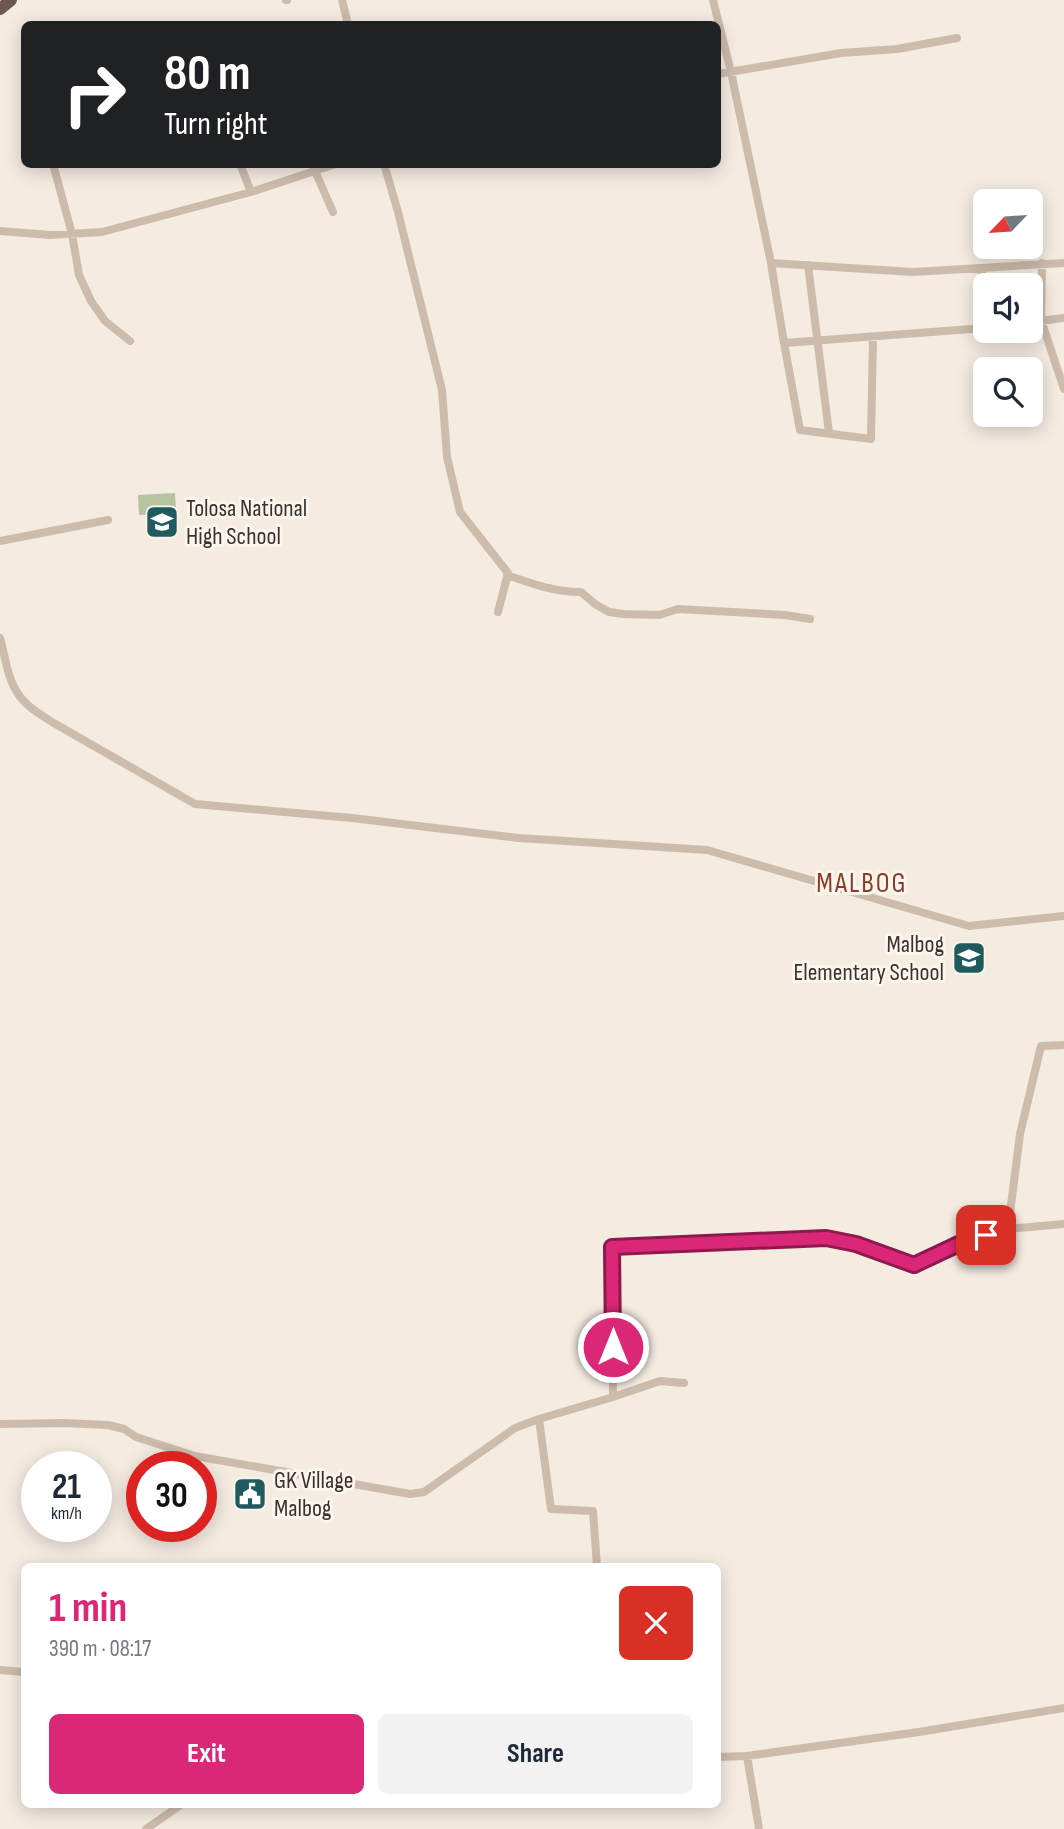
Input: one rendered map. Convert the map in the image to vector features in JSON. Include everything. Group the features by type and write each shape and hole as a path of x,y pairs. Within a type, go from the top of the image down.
{"highway":[{"path":"0,9 11,0"}],"street":[{"path":"342,0 347,21"},
{"path":"713,0 718,21"},
{"path":"721,32 771,263 800,430 871,439 873,337"},
{"path":"721,74 841,52 897,49 957,38"},
{"path":"54,168 72,234 79,275 91,301 105,321 131,341"},
{"path":"242,168 251,191"},
{"path":"0,231 50,235 102,232 324,168"},
{"path":"385,168 442,390 447,457 460,513 508,573 498,612"},
{"path":"315,171 332,212"},
{"path":"771,263 913,272 1064,263"},
{"path":"1042,263 1042,273"},
{"path":"808,265 829,433"},
{"path":"982,269 982,273"},
{"path":"1043,320 1064,318"},
{"path":"1043,326 1064,389"},
{"path":"784,343 973,329"},
{"path":"0,541 108,520"},
{"path":"507,575 566,592 581,592 609,612 659,615 678,609 785,615 810,619"},
{"path":"0,638 10,677 18,694 32,707 52,722 195,804 352,818 519,838 707,850 969,926 1064,916"},
{"path":"1008,1230 1020,1133 1041,1046 1064,1045"},
{"path":"613,1396 612,1247 826,1238 856,1244 914,1265 965,1241 1008,1230 1064,1224"},
{"path":"0,1424 108,1425 195,1456 410,1494 424,1492 515,1428 660,1381 684,1382"},
{"path":"539,1419 551,1509 593,1511 597,1563"},
{"path":"0,1670 21,1672"},
{"path":"721,1756 747,1756 919,1732 1064,1707"},
{"path":"747,1756 759,1829"},
{"path":"146,1829 177,1808"}],"green space":[{"path":"175,493 176,513 139,515 138,495"}],"place":[{"name":"Tolosa National High School","path":"162,522"},
{"name":"Malbog Elementary School","path":"969,958"},
{"name":"GK Village Malbog","path":"250,1494"}],"district":[{"name":"MALBOG","path":"862,882"}],"route":[{"path":"613,1347 612,1247 826,1238 856,1244 914,1265 965,1241 986,1235"}]}
